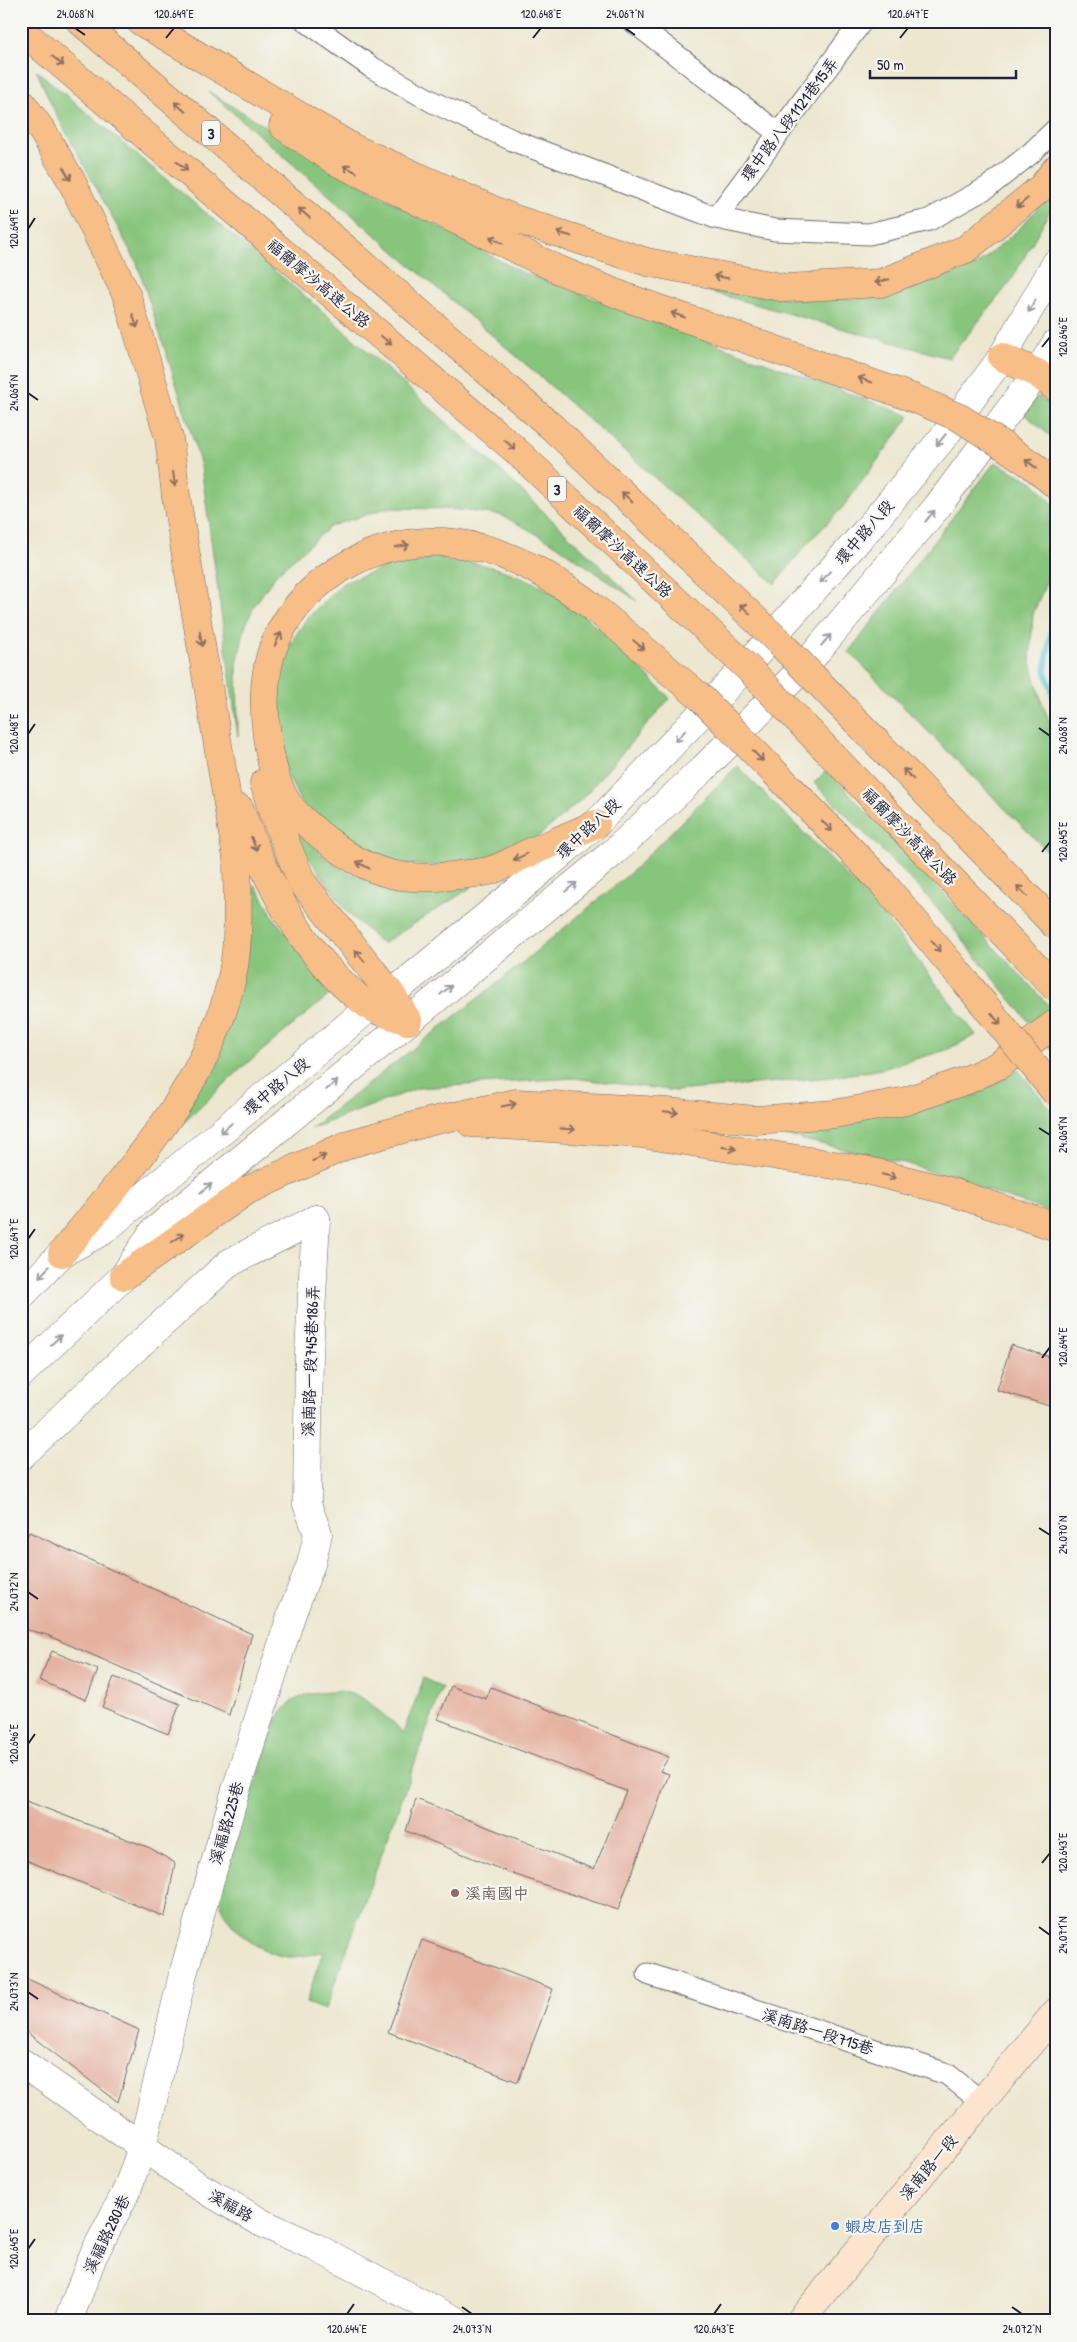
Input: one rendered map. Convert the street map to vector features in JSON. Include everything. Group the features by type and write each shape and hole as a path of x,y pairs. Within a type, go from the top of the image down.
{"highway":[{"name":"3","path":"80,21 554,428 777,640 1056,926"},
{"path":"141,22 353,148 512,218 647,262 786,288 881,283 966,249 1042,188 1056,169"},
{"path":"141,22 240,97 337,162 414,201 557,269 625,297 910,397 960,418 1032,465 1056,485"},
{"name":"福爾摩沙高速公路","path":"21,30 513,448 750,670 1056,988"},
{"path":"21,102 43,132 71,180 127,296 145,352 169,438 237,858 237,913 233,971 222,1010 208,1048 184,1094 154,1141 62,1253"},
{"path":"1002,357 1046,381"},
{"path":"381,1000 302,882 272,810 254,746 253,699 267,671 276,640 295,609 318,585 348,562 396,547 434,542 454,543 510,557 546,575 602,614 701,698 880,880 1056,1093"},
{"path":"267,671 264,716 272,767 288,804 314,831 349,858 371,869 413,878 436,878 490,871 596,824"},
{"path":"218,749 266,875 312,950 336,977 381,1000 408,1021"},
{"path":"124,1276 248,1190 348,1144 432,1121 516,1103 646,1110 756,1120 834,1114 906,1101 967,1080 999,1065 1056,1022"},
{"path":"432,1121 642,1134 865,1170 946,1190 1056,1227"}],"main road":[{"name":"溪南路一段","path":"800,2321 1056,2012"}],"street":[{"path":"306,21 371,68 434,102 512,140 716,218 775,230 869,234 898,229 929,220 988,186 1030,154 1056,129"},
{"path":"632,21 778,133"},
{"name":"環中路八段1121巷15弄","path":"716,218 862,21"},
{"name":"環中路八段","path":"21,1296 62,1253 103,1231 381,1000 522,888 596,824 738,676 866,531 946,434 1002,357 1056,263"},
{"name":"環中路八段","path":"21,1374 124,1276 153,1232 615,851 703,769 803,668 1046,381 1056,343"},
{"name":"溪南路一段745巷186弄","path":"21,1456 229,1263 316,1219 309,1353 307,1504"},
{"name":"溪福路225巷","path":"142,2147 183,1974 235,1793 292,1613 311,1564 318,1534 307,1504"},
{"name":"溪南路一段715巷","path":"648,1974 947,2074 982,2102"},
{"name":"溪福路","path":"21,2062 197,2185 262,2223 313,2246 456,2321"},
{"name":"溪福路280巷","path":"68,2321 94,2256 127,2190 142,2147"}],"green space":[{"path":"36,70 320,309 503,473 637,601 552,542 501,515 450,509 387,508 331,526 277,573 254,606 245,627 237,664 238,736 201,466 181,399 137,263 52,106"},
{"path":"209,92 382,196 519,271 910,416 844,506 806,545 775,584 544,380"},
{"path":"1056,187 1056,200 1011,281 949,358 707,291 805,299 883,298 977,265 1019,229"},
{"path":"1038,396 1056,411 1056,441 1022,412"},
{"path":"995,462 1033,482 1056,507 1056,567 1048,578 1033,614 1030,659 1042,703 1056,738 1056,860 849,652"},
{"path":"439,556 478,564 516,575 558,596 592,622 670,698 581,800 533,841 464,867 398,864 375,856 306,813 285,770 277,701 281,668 289,646 307,618 343,583 391,565"},
{"path":"737,766 871,900 976,1035 946,1050 882,1069 833,1077 676,1091 574,1078 418,1088 310,1129 500,981 628,875"},
{"path":"827,770 1056,1013 1056,1055 927,896 814,783"},
{"path":"282,806 323,856 351,874 384,881 472,887 382,944 348,913 301,847"},
{"path":"255,884 275,920 334,991 245,1065 174,1132 247,950"},
{"path":"1018,1070 1056,1115 1056,1214 905,1163 768,1132 975,1095"},
{"path":"424,1678 442,1688 325,2010 306,2003 323,1951 297,1957 288,1957 262,1949 245,1938 232,1925 224,1913 218,1896 277,1718 292,1701 308,1694 341,1691 361,1697 394,1723 403,1733"}],"building":[{"path":"1011,1345 1056,1359 1056,1408 997,1390"},
{"path":"29,1532 252,1634 229,1715 47,1635 21,1628 21,1551"},
{"path":"52,1651 98,1670 86,1700 39,1680"},
{"path":"114,1677 180,1704 168,1734 102,1707"},
{"path":"451,1686 486,1699 491,1687 669,1757 660,1771 669,1774 618,1910 510,1873 406,1831 416,1799 594,1869 626,1791 438,1719"},
{"path":"21,1799 150,1848 175,1863 165,1917 21,1858"},
{"path":"422,1940 553,1989 518,2082 388,2032"},
{"path":"21,1976 139,2030 118,2102 21,2028"}],"waterway":[{"path":"1056,600 1045,670 1056,704"}],"place":[{"name":"溪南國中","path":"455,1893"},
{"name":"蝦皮店到店","path":"835,2226"}]}
